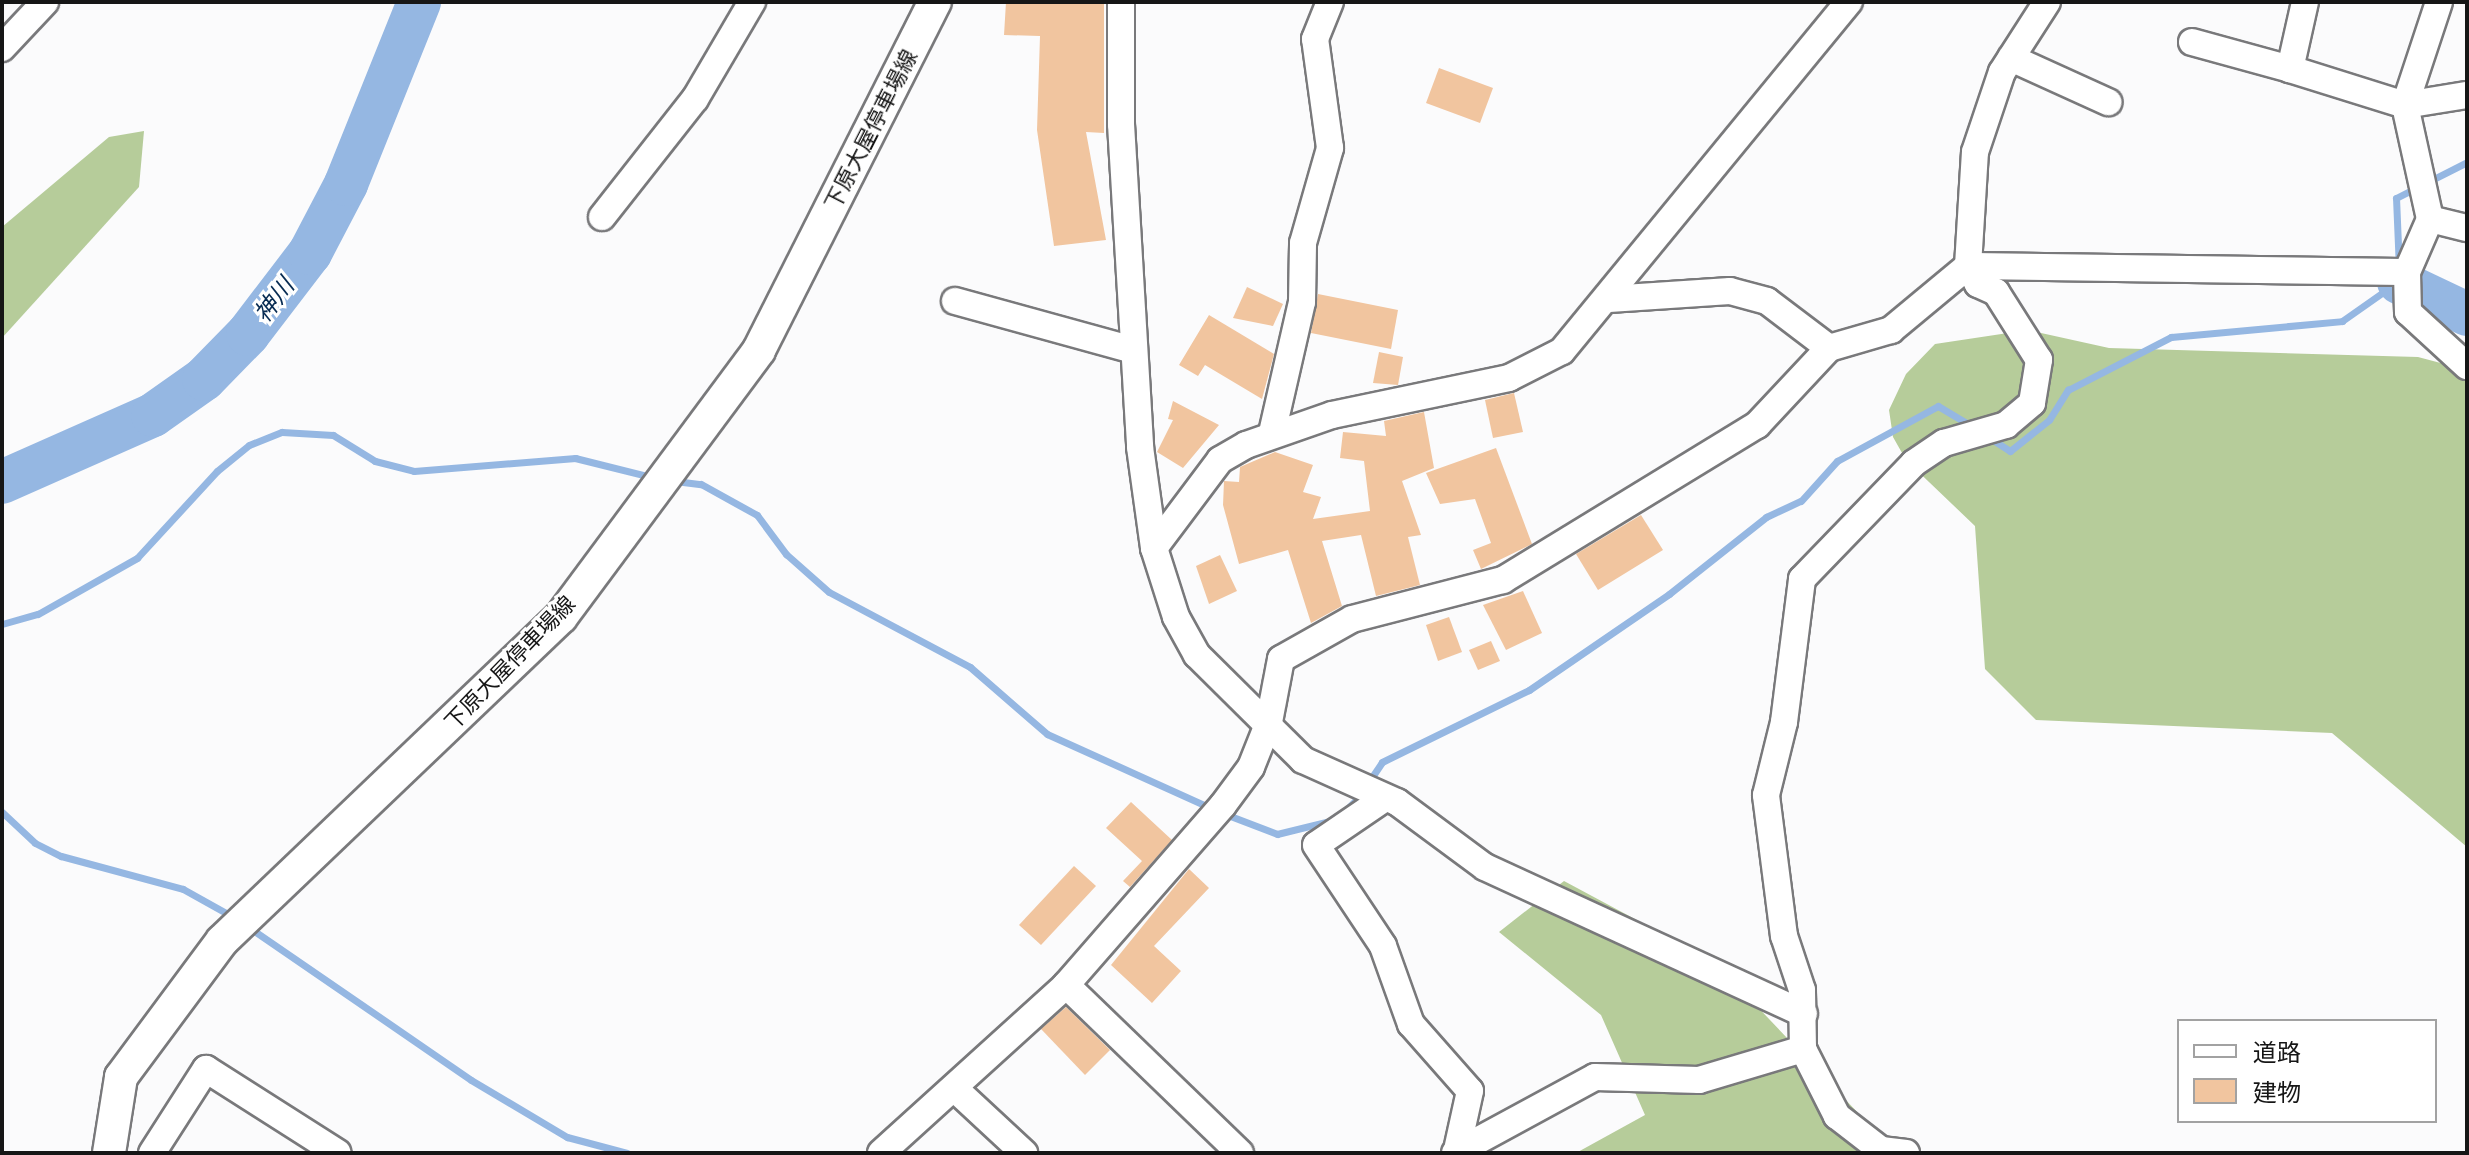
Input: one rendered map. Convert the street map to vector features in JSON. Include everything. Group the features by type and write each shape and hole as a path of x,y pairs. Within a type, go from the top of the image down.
{"main road":[{"name":"下原大屋停車場線","path":"109,1153 121,1077 230,934 561,617 759,350 935,2"}],"street":[{"path":"2,48 45,2"},
{"path":"602,217 695,99 752,2"},
{"path":"1121,2 1133,350 1154,548 1176,617 1197,655 1269,722 1303,760 1385,798 1485,867 1804,1014"},
{"path":"1272,433 1302,302 1303,243 1330,148 1315,39 1330,2"},
{"path":"1154,548 1220,460 1272,433 1536,368 1562,351 1609,299 1849,2"},
{"path":"881,1153 1066,985 1223,805 1251,767 1269,722 1281,659 1352,619 1503,580 1757,425 1829,348 1891,330 1968,266 1975,152 2011,58 2047,2"},
{"path":"2290,69 2305,2"},
{"path":"2439,2 2405,105 2430,219 2407,272 2408,312 2467,366"},
{"path":"2192,42 2405,105 2467,95"},
{"path":"2011,58 2108,102"},
{"path":"2430,219 2467,228"},
{"path":"1968,266 1998,279 2407,272"},
{"path":"1906,1153 1881,1150 1837,1116 1803,1049 1804,1014 1784,936 1766,795 1784,722 1802,579 1914,463 1944,443 1982,433 2032,403 2039,360 1998,279"},
{"path":"1609,299 1730,291 1767,301 1829,348"},
{"path":"955,301 1133,350"},
{"path":"1385,798 1316,845 1383,946 1411,1024 1470,1091 1456,1152"},
{"path":"1066,985 1240,1153"},
{"path":"1456,1152 1595,1077 1699,1080 1803,1049"},
{"path":"152,1153 206,1069 338,1153"},
{"path":"954,1088 1024,1153"}],"green space":[{"path":"144,131 139,187 2,338 2,227 109,137"},
{"path":"2028,330 2109,348 2418,357 2467,370 2467,847 2332,733 2036,720 1985,669 1975,526 1906,460 1893,437 1889,410 1906,374 1935,344"},
{"path":"1564,881 1715,962 1896,1153 1576,1153 1645,1115 1601,1015 1499,932"}],"building":[{"path":"1006,2 1104,2 1104,133 1086,132 1106,240 1054,246 1037,130 1040,36 1004,35"},
{"path":"1439,68 1493,88 1480,123 1426,103"},
{"path":"1247,287 1283,304 1273,326 1233,318"},
{"path":"1318,294 1398,310 1391,349 1311,333"},
{"path":"1209,315 1274,354 1262,399 1205,365 1198,376 1179,365"},
{"path":"1379,352 1403,357 1398,385 1373,383"},
{"path":"1514,393 1523,432 1493,438 1485,400"},
{"path":"1173,401 1219,425 1183,468 1157,452 1173,420 1168,419"},
{"path":"1424,412 1434,468 1402,481 1421,535 1408,537 1420,585 1376,596 1361,535 1322,541 1342,606 1311,623 1288,550 1239,564 1223,505 1224,481 1239,482 1240,467 1275,452 1313,465 1303,492 1321,497 1313,519 1370,511 1364,461 1340,458 1343,432 1386,436 1384,421"},
{"path":"1496,448 1532,544 1481,569 1473,550 1491,543 1475,499 1440,504 1426,473"},
{"path":"1641,515 1663,550 1598,590 1576,554"},
{"path":"1220,555 1237,591 1209,604 1196,566"},
{"path":"1523,591 1542,633 1506,650 1483,605"},
{"path":"1449,617 1462,652 1438,661 1426,625"},
{"path":"1491,641 1500,661 1478,670 1469,650"},
{"path":"1131,802 1172,840 1130,887 1123,881 1142,861 1106,828"},
{"path":"1074,866 1096,886 1041,945 1019,925"},
{"path":"1189,869 1209,888 1154,946 1181,971 1152,1003 1111,965"},
{"path":"1066,1007 1110,1050 1085,1075 1041,1029"}],"waterway":[{"name":"神川","path":"2,482 153,415 204,379 248,334 310,253 346,184 419,2"},
{"path":"2399,269 2396,198 2467,162"},
{"path":"1990,438 2010,451 2049,420 2068,390 2171,337 2342,321 2399,281"},
{"path":"2399,282 2467,314"},
{"path":"1372,777 1382,762 1529,690 1669,594 1766,517 1801,501 1837,461 1938,406 1973,427"},
{"path":"2,624 38,614 137,558 217,471 249,445 282,432 333,435 375,461 414,471 575,458 651,477"},
{"path":"675,481 701,484 757,515 786,554 829,592 970,667 1047,734 1211,808"},
{"path":"1344,812 1362,794"},
{"path":"2,812 35,843 61,856 183,889 233,917"},
{"path":"1225,814 1277,834 1334,820"},
{"path":"250,928 471,1080 567,1137 627,1153"}]}
